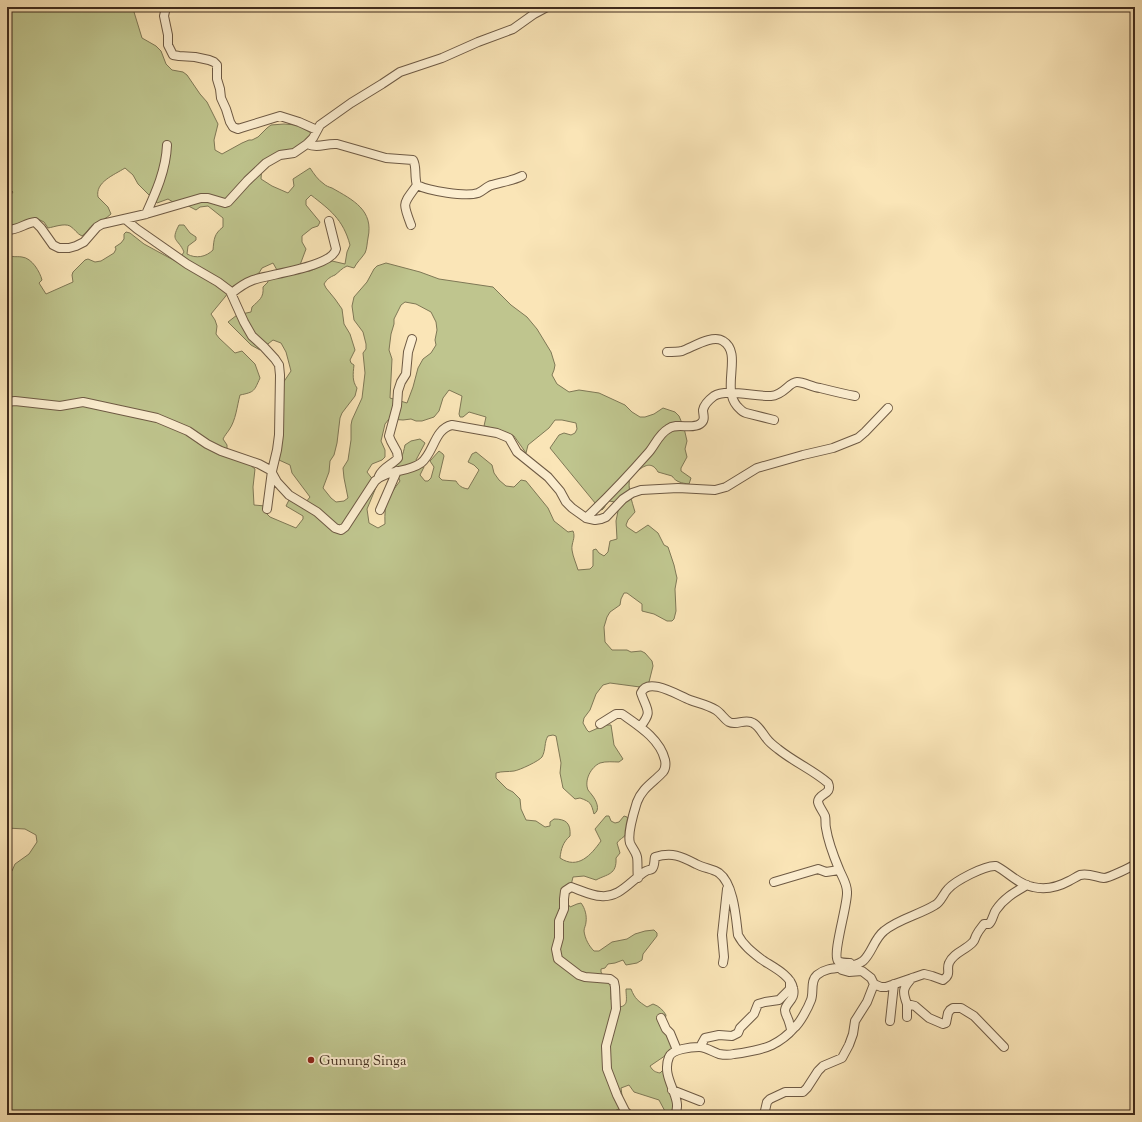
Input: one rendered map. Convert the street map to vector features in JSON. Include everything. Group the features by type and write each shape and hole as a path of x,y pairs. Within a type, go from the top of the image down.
{"street":[{"path":"166,7 164,10 164,21 168,35 168,48 173,55 209,60 218,65 217,79 221,98 233,127 238,129 280,116 317,130"},
{"path":"7,230 17,229 35,222 53,245 59,248 69,248 84,242 97,227 102,224 146,214 200,198 228,202 266,163 280,155 294,153 313,138 320,125 351,103 400,72 442,58 513,29 547,7"},
{"path":"307,144 319,147 337,144 386,158 413,160 415,163 415,181 417,185"},
{"path":"146,214 161,179 167,145"},
{"path":"417,185 438,192 474,194 490,185 512,181 522,176"},
{"path":"411,224 404,207 417,185"},
{"path":"125,219 187,264 228,289 232,293 244,322 252,336 264,346 278,365 280,375 279,436 267,509"},
{"path":"232,293 252,280 306,267 332,256 336,249 329,221"},
{"path":"379,477 382,470 398,458 397,452 389,436 398,391 406,374 408,352 412,339"},
{"path":"667,352 681,351 711,339 724,341 731,350 731,393 735,404 743,412 774,420"},
{"path":"586,518 649,451 665,430 674,426 699,424 704,418 703,408 713,397 722,393 775,396 794,382 856,396"},
{"path":"7,402 15,401 60,406 83,402 157,418 188,431 207,444 221,451 259,464 272,472 277,482 289,495 317,512 335,528 341,530 345,527 374,481 390,472 411,468 422,462 429,453 438,435 448,426 452,425 497,433 509,438 520,456 548,477 572,508 586,518 595,520 606,517 623,499 632,493 641,490 678,488 715,490 726,486 757,468 833,448 858,438 888,408"},
{"path":"380,510 397,471"},
{"path":"640,727 648,715 642,691 649,686 661,687 715,709 730,722 752,722 759,728 768,741 779,750 828,783 830,786 828,791 819,799 818,803 824,814 826,828 839,870 846,884 847,892 847,901 838,939 836,956 838,961 841,962 858,963"},
{"path":"600,724 616,714 620,714 640,727 658,744 666,764 663,771 645,788 638,800 630,829 629,838 637,855 638,878"},
{"path":"629,1115 625,1111 617,1095 607,1069 606,1046 616,1008 616,987 614,982 610,979 585,977 579,975 558,959 556,949 559,938 559,921 564,910 565,891 571,887 599,896 616,894 647,871 652,869 654,866 655,857 671,854 684,857 703,868 720,874 727,884 731,895 740,940 762,960 790,980 794,994 785,1012 791,1031"},
{"path":"675,1115 678,1104 672,1090 667,1067 671,1053 677,1050 700,1047 720,1054 740,1053 771,1046 791,1031 800,1021 812,999 814,979 817,975 835,968 853,966 863,961 883,931 936,905 948,888 968,875 988,867 996,866 1027,885 1036,888 1050,888 1062,885 1078,876 1085,874 1108,877 1123,870 1129,869 1135,864"},
{"path":"774,882 818,869 826,872 839,870"},
{"path":"723,963 724,957 722,935 726,908 727,884"},
{"path":"835,968 848,972 862,971 871,978 874,984 883,987 924,974 941,980 946,978 948,973 948,965 950,962 973,942 979,929 984,924 990,923 994,913 1004,900 1027,885"},
{"path":"907,1017 903,992 904,988 912,977"},
{"path":"700,1047 704,1038 719,1035 732,1036 738,1032 756,1011 758,1004 779,1000 783,997 790,988 790,980"},
{"path":"764,1115 767,1102 770,1099 785,1092 803,1092 823,1066 842,1058 849,1045 855,1021 867,1002 874,984"},
{"path":"890,1021 894,984"},
{"path":"906,1004 915,1006 929,1018 943,1024 946,1023 950,1010 953,1008 961,1008 974,1016 1004,1047"},
{"path":"661,1018 677,1050"},
{"path":"672,1090 700,1101"}],"green space":[{"path":"7,7 134,7 134,12 142,38 156,46 161,51 166,64 172,70 183,72 187,75 207,102 218,124 214,140 215,150 222,154 242,143 258,137 271,125 297,125 311,133 310,136 297,149 262,164 261,179 288,193 294,186 293,179 310,168 316,177 327,186 347,197 360,207 368,220 369,228 365,253 354,268 347,266 345,267 329,278 324,284 342,309 344,324 350,334 355,350 350,360 354,365 353,374 357,388 355,396 340,418 337,443 334,455 330,461 329,472 323,488 336,502 344,501 348,498 343,468 348,460 351,440 351,425 362,398 365,373 363,353 366,349 366,344 363,332 354,320 352,306 354,297 367,282 374,269 377,266 386,263 420,272 439,279 493,287 511,305 527,317 537,329 551,352 555,365 552,375 557,384 569,392 579,390 599,393 625,405 640,417 654,414 663,408 675,412 679,416 687,441 685,449 687,457 681,471 691,478 689,484 679,482 672,476 658,472 650,465 636,471 632,474 629,481 630,494 635,512 628,520 626,525 636,533 648,525 658,533 664,545 668,547 677,578 675,589 676,611 674,619 672,621 667,621 654,614 642,611 642,604 627,593 624,593 620,605 610,612 607,617 604,627 605,642 612,650 627,650 631,652 641,651 645,653 652,661 653,666 649,682 640,687 610,683 603,685 596,694 590,710 584,718 583,723 589,732 605,725 611,725 614,745 623,759 619,762 600,763 589,774 587,786 596,802 596,812 594,814 591,805 588,802 580,798 575,799 563,788 560,773 561,763 556,736 548,736 542,757 537,761 517,770 496,773 496,778 520,799 521,809 526,820 536,821 545,827 550,826 550,822 554,819 565,821 569,825 570,836 563,846 560,858 567,861 578,862 593,851 601,841 595,829 606,816 609,816 611,821 615,823 619,822 624,816 627,817 626,834 617,843 620,853 616,858 616,864 613,871 596,880 584,876 573,877 567,902 570,907 581,903 585,910 586,923 584,930 590,947 594,951 599,951 612,942 627,939 635,934 645,931 654,930 657,933 657,936 643,954 642,960 637,963 626,965 623,960 608,964 605,968 601,969 601,972 606,981 611,985 611,999 614,1007 625,1005 626,989 631,989 635,998 647,1007 653,1004 664,1011 666,1015 665,1020 675,1049 650,1066 653,1070 660,1073 663,1070 665,1071 676,1104 673,1115 667,1115 659,1100 634,1092 629,1085 621,1088 623,1103 619,1109 609,1115 7,1115 7,892 9,889 7,887 7,875 12,871 15,864 29,854 37,842 36,835 25,829 7,828 7,254 26,258 35,266 42,280 39,283 46,294 73,282 73,272 85,260 88,259 95,262 101,261 114,253 116,249 115,247 124,239 124,234 126,232 130,233 144,244 177,262 184,252 176,240 175,234 179,225 184,225 190,233 196,237 196,240 188,246 187,254 197,257 204,256 213,250 215,237 223,227 223,218 208,206 200,207 196,210 179,201 173,202 168,199 157,203 138,184 133,175 125,168 111,176 99,187 98,197 108,207 111,214 105,219 92,225 82,236 68,225 48,228 44,222 36,218 14,226 7,226 7,200 13,192 7,186","holes":["311,195 330,211 344,228 350,245 345,264 332,261 310,271 301,272 300,265 306,249 302,242 302,236 312,228 318,226 320,222 306,205 306,200","273,263 277,270 267,276 268,282 263,287 262,296 252,307 251,312 237,315 228,322 251,345 260,350 273,340 281,343 286,352 291,371 283,383 279,460 290,465 292,473 310,497 302,507 289,500 286,506 303,516 303,519 296,528 270,517 266,513 265,506 254,505 253,487 255,469 227,454 227,445 223,439 233,422 240,395 251,392 260,378 255,364 242,351 235,353 219,338 216,334 217,326 211,314 232,287 259,273 262,268","405,302 416,304 431,312 436,322 437,330 435,340 436,345 431,353 423,359 418,368 407,403 390,398 392,359 389,350 394,319 401,305","449,390 462,396 459,414 460,417 463,417 469,412 486,417 484,426 500,430 514,436 526,453 528,445 549,428 555,420 576,423 577,429 575,433 571,435 564,433 559,435 550,448 600,509 602,510 609,501 615,502 618,511 616,521 617,539 610,541 608,552 604,556 596,549 593,550 593,566 590,569 578,570 572,550 574,536 573,531 568,532 554,521 548,508 526,481 521,480 514,487 506,486 494,473 492,465 476,452 472,454 468,462 479,470 468,489 464,488 456,481 442,480 439,477 444,456 439,451 430,461 434,467 431,478 428,481 425,481 420,475 424,467 416,460 425,443 420,439 411,441 405,445 401,458 394,467 400,481 392,491 386,505 385,524 378,528 369,523 367,509 377,485 367,472 372,464 382,460 385,457 385,450 381,441 385,424 389,419 411,419 422,421 434,417 439,411 443,398"]}],"place":[{"name":"Gunung Singa","path":"311,1060"}]}
